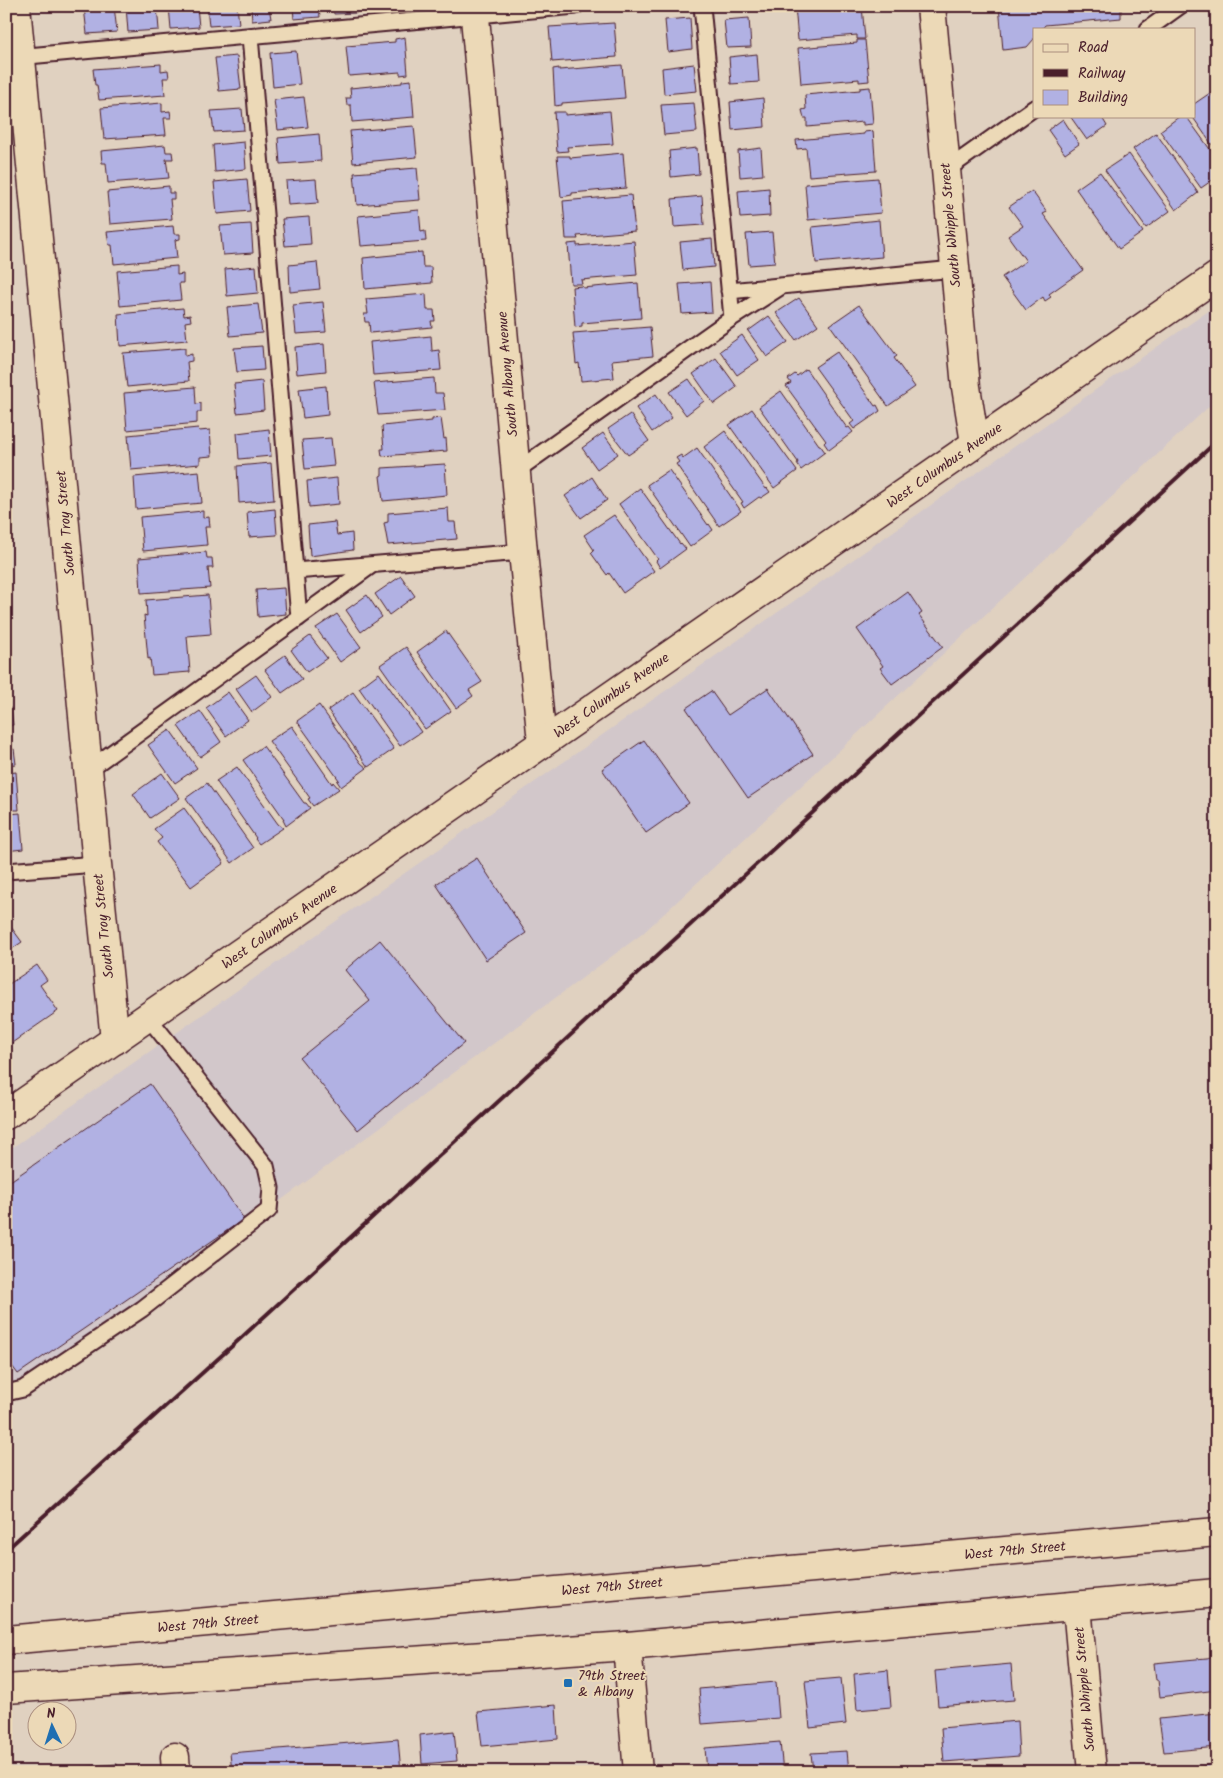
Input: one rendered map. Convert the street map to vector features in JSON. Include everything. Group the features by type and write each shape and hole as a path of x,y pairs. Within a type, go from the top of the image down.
{"main road":[{"name":"South Troy Street","path":"16,6 14,57 115,1040"},
{"name":"South Whipple Street","path":"930,6 966,387 975,443"},
{"name":"South Albany Avenue","path":"474,11 542,742"},
{"name":"West Columbus Avenue","path":"6,1115 1217,276"},
{"name":"West 79th Street","path":"6,1640 1217,1532"},
{"path":"6,1689 627,1646 1217,1593"},
{"name":"South Whipple Street","path":"1077,1606 1092,1772"},
{"path":"627,1646 638,1772"}],"lane":[{"path":"14,57 250,36 474,11 576,6"},
{"path":"702,6 732,318"},
{"path":"1149,28 1180,6"},
{"path":"250,36 299,618"},
{"path":"945,171 1033,109"},
{"path":"729,291 954,269"},
{"path":"516,471 732,318 782,286"},
{"path":"295,571 523,552"},
{"path":"88,770 372,565"},
{"path":"6,871 96,864"},
{"path":"6,1393 23,1389 142,1309 270,1210 271,1188 266,1166 148,1018"}],"shaded area":[{"path":"1217,305 1217,399 642,934 6,1403 6,1152"}],"building":[{"path":"114,6 117,32 87,34 84,7"},
{"path":"126,6 157,6 159,30 128,32"},
{"path":"169,6 197,6 199,27 171,29"},
{"path":"207,6 237,6 239,24 209,26"},
{"path":"251,6 269,6 271,19 252,21"},
{"path":"293,6 319,6 320,17 294,19"},
{"path":"333,6 357,6 357,13 334,14"},
{"path":"387,6 420,6 421,7 387,11"},
{"path":"795,6 862,6 865,39 857,39 857,35 798,40"},
{"path":"999,6 1121,6 1121,18 1045,25 1043,28 1033,28 1033,40 1027,47 1003,50"},
{"path":"690,18 692,49 668,52 665,20"},
{"path":"749,18 751,47 727,48 724,20"},
{"path":"614,23 617,57 552,62 549,27"},
{"path":"405,37 408,74 400,75 400,72 349,76 346,46 395,42 395,39"},
{"path":"857,40 865,40 869,81 859,82 859,79 801,84 798,48 857,43"},
{"path":"296,51 300,84 273,87 270,53"},
{"path":"757,54 759,82 731,84 729,57"},
{"path":"237,56 241,89 219,91 215,58"},
{"path":"161,64 161,71 168,70 169,78 163,78 165,95 99,100 93,69"},
{"path":"694,64 697,91 664,94 662,68"},
{"path":"622,65 625,98 562,103 562,105 555,106 553,69"},
{"path":"411,80 414,117 352,122 351,105 347,105 346,98 351,98 350,88 402,83 402,81"},
{"path":"870,87 873,124 863,125 863,122 807,127 807,118 804,118 802,110 806,109 805,95 860,90 860,88"},
{"path":"1210,93 1217,102 1217,152 1193,118 1196,118 1196,103"},
{"path":"304,97 308,127 278,130 274,100"},
{"path":"763,98 765,127 732,130 730,102"},
{"path":"162,103 162,112 170,111 171,118 164,118 166,135 104,139 101,108"},
{"path":"694,103 697,132 664,135 661,105"},
{"path":"242,109 244,130 214,132 211,111"},
{"path":"610,111 613,144 567,147 568,151 557,152 554,112 565,112 565,115"},
{"path":"1071,118 1102,118 1107,126 1087,140"},
{"path":"1177,118 1187,118 1217,159 1217,177 1201,188 1160,131"},
{"path":"1063,119 1079,144 1065,154 1048,130"},
{"path":"414,126 417,157 353,163 350,131"},
{"path":"873,131 876,171 809,176 806,148 797,149 796,140 864,134 864,132"},
{"path":"1156,133 1198,193 1176,210 1133,149"},
{"path":"319,134 321,161 280,164 278,138"},
{"path":"244,142 246,169 215,172 213,145"},
{"path":"165,145 166,152 172,152 173,159 166,159 169,178 108,183 106,163 102,163 101,151"},
{"path":"697,148 699,174 671,177 669,151"},
{"path":"761,148 763,175 740,177 738,151"},
{"path":"623,153 626,188 572,193 572,195 561,197 557,156 570,156 570,158"},
{"path":"1129,154 1170,211 1146,228 1105,170"},
{"path":"417,168 420,200 357,205 354,173"},
{"path":"1100,172 1143,232 1119,249 1076,189"},
{"path":"878,178 881,213 808,220 805,184"},
{"path":"247,179 250,211 217,214 214,182"},
{"path":"316,179 318,203 288,205 286,181"},
{"path":"169,186 169,193 174,193 174,199 170,199 172,219 110,224 107,192"},
{"path":"769,188 770,216 740,218 738,191"},
{"path":"1032,191 1047,212 1043,214 1083,270 1049,294 1051,297 1045,301 1043,297 1026,310 1002,277 1026,261 1008,236 1023,226 1009,207"},
{"path":"631,195 635,231 577,236 578,239 566,239 563,201"},
{"path":"702,196 704,225 674,227 672,199"},
{"path":"419,210 421,232 425,231 426,241 361,246 358,216"},
{"path":"309,217 311,244 285,246 282,219"},
{"path":"879,220 882,257 816,263 812,227"},
{"path":"251,224 253,253 223,255 220,226"},
{"path":"173,226 174,234 180,234 180,239 175,240 177,258 114,264 112,245 109,245 107,232"},
{"path":"772,232 775,263 749,265 746,234"},
{"path":"712,239 714,267 683,270 680,242"},
{"path":"634,241 637,275 581,280 582,284 571,284 568,244 577,243 577,246"},
{"path":"422,252 423,267 431,267 432,283 365,289 363,258"},
{"path":"317,262 320,289 290,292 289,265"},
{"path":"177,266 177,275 183,274 183,283 179,283 181,300 120,306 117,271"},
{"path":"256,266 258,293 227,296 225,269"},
{"path":"710,282 712,312 682,314 679,284"},
{"path":"638,283 641,318 582,323 582,326 575,327 572,287 582,286 583,288"},
{"path":"426,294 427,310 434,310 435,321 431,321 432,327 370,333 369,322 365,322 364,314 368,314 366,299"},
{"path":"799,298 818,325 796,340 776,313"},
{"path":"323,302 326,332 296,334 293,305"},
{"path":"258,304 262,333 230,336 227,307"},
{"path":"859,305 897,356 894,358 915,387 888,406 830,325"},
{"path":"183,308 184,316 190,315 191,321 185,322 187,340 120,346 118,314"},
{"path":"769,316 788,342 767,357 748,331"},
{"path":"650,327 653,356 612,360 614,378 581,381 579,363 576,364 573,333"},
{"path":"742,335 759,360 737,375 720,351"},
{"path":"431,336 432,351 439,350 441,370 373,375 370,342"},
{"path":"324,344 326,371 297,374 295,347"},
{"path":"262,346 264,370 237,372 234,348"},
{"path":"185,348 185,356 192,354 192,361 187,362 189,381 127,387 123,353"},
{"path":"837,352 880,411 854,429 850,424 854,421 815,367"},
{"path":"716,358 737,387 714,404 693,374"},
{"path":"806,369 847,428 849,427 853,432 829,450 824,443 826,441 786,386 791,383 788,379 795,374 797,376"},
{"path":"434,378 435,393 443,393 445,410 378,415 374,383"},
{"path":"689,379 704,401 686,415 669,392"},
{"path":"262,381 264,410 237,413 234,384"},
{"path":"326,386 328,415 303,418 299,389"},
{"path":"195,387 196,404 201,403 201,412 197,412 197,423 127,430 124,393"},
{"path":"781,391 825,452 801,470 797,464 798,462 759,407"},
{"path":"656,394 672,418 652,432 636,408"},
{"path":"752,409 797,471 774,488 729,425"},
{"path":"630,414 649,441 628,455 608,429"},
{"path":"441,418 447,451 382,456 381,449 384,449 382,426 432,421 432,419"},
{"path":"198,428 199,431 210,430 212,456 200,457 200,464 131,470 128,435"},
{"path":"269,429 271,456 239,459 237,433"},
{"path":"725,431 770,492 761,498 759,497 744,508 741,503 743,502 704,447"},
{"path":"603,433 618,454 597,469 582,448"},
{"path":"331,438 334,466 305,469 302,440"},
{"path":"697,448 741,511 719,526 676,464 679,462 676,458 681,455 683,458"},
{"path":"271,463 274,500 239,503 237,466"},
{"path":"445,464 447,495 383,501 380,476 382,475 382,468"},
{"path":"669,470 713,530 690,547 647,485"},
{"path":"199,471 202,503 136,509 134,477"},
{"path":"592,477 607,500 581,518 565,496"},
{"path":"337,478 339,504 309,507 307,481"},
{"path":"640,488 680,544 686,549 660,568 656,561 658,559 619,504"},
{"path":"448,508 449,522 455,522 457,539 388,545 384,523 388,522 388,513"},
{"path":"275,509 277,535 249,537 247,512"},
{"path":"203,511 203,518 209,517 210,527 205,527 207,545 143,551 140,517"},
{"path":"614,515 654,571 623,593 609,573 607,575 591,553 594,550 584,535"},
{"path":"335,522 337,535 352,533 353,550 310,556 308,525"},
{"path":"206,552 207,558 212,558 213,568 208,568 210,588 141,593 139,558"},
{"path":"401,576 415,596 389,615 375,594"},
{"path":"284,588 286,614 258,617 256,590"},
{"path":"908,592 922,613 919,615 943,647 892,684 880,668 883,666 857,629"},
{"path":"208,595 211,634 187,636 190,672 152,675 150,658 148,659 144,615 147,616 146,600"},
{"path":"367,595 382,617 361,632 346,610"},
{"path":"337,614 361,647 340,662 316,628"},
{"path":"446,631 482,682 469,690 473,696 456,708 417,652"},
{"path":"310,636 327,658 307,672 291,650"},
{"path":"406,647 451,711 425,729 380,665"},
{"path":"285,655 302,679 282,693 265,670"},
{"path":"379,673 421,732 400,746 359,688"},
{"path":"256,675 272,697 252,712 236,689"},
{"path":"768,688 813,754 748,798 686,708 711,691 728,715"},
{"path":"228,692 248,720 226,736 206,708"},
{"path":"353,692 394,749 368,767 328,710"},
{"path":"6,693 8,693 13,725 6,726"},
{"path":"319,705 361,763 367,768 341,787 337,781 339,780 297,721"},
{"path":"200,711 221,742 200,757 178,726"},
{"path":"292,726 332,784 333,782 339,789 313,806 308,799 310,798 269,741"},
{"path":"170,730 197,768 175,783 148,745"},
{"path":"6,736 9,736 10,750 14,749 16,764 6,765"},
{"path":"644,740 689,803 646,833 602,769"},
{"path":"263,746 304,803 310,808 286,826 284,819 243,760"},
{"path":"237,767 278,824 283,828 259,844 216,781"},
{"path":"16,772 19,810 9,810 9,808 6,809 6,776 8,776 8,773"},
{"path":"162,773 180,798 150,818 133,794"},
{"path":"207,783 253,848 232,863 186,798"},
{"path":"184,808 224,863 191,887 157,842 162,838 154,829"},
{"path":"20,813 23,849 6,851 6,817 9,817 9,814"},
{"path":"477,858 526,933 486,960 436,884"},
{"path":"11,927 22,942 6,953 6,931"},
{"path":"380,940 464,1043 358,1130 300,1058 370,1001 345,970"},
{"path":"37,965 47,980 40,985 58,1011 6,1047 6,986"},
{"path":"150,1084 244,1219 18,1374 6,1358 6,1184"},
{"path":"1217,1657 1217,1690 1160,1697 1154,1663"},
{"path":"1011,1664 1014,1700 938,1706 935,1671"},
{"path":"888,1670 891,1707 857,1710 854,1674"},
{"path":"841,1678 846,1724 810,1728 805,1681"},
{"path":"776,1682 779,1718 702,1724 699,1689"},
{"path":"556,1705 558,1739 482,1746 478,1712"},
{"path":"1217,1713 1217,1747 1164,1752 1159,1719"},
{"path":"1017,1721 1019,1756 944,1762 941,1728"},
{"path":"454,1731 457,1761 422,1764 420,1735"},
{"path":"398,1739 401,1772 232,1772 230,1753"},
{"path":"780,1742 783,1772 707,1772 705,1748"},
{"path":"847,1751 849,1772 813,1772 811,1753"},
{"path":"117,1764 118,1772 81,1772 81,1767"},
{"path":"1217,1764 1217,1772 1166,1772 1165,1770"},
{"path":"458,1768 458,1772 426,1772 426,1771"}],"railway":[{"path":"6,1550 241,1338 1217,441"}],"place":[{"name":"79th Street & Albany","path":"568,1683"}]}
